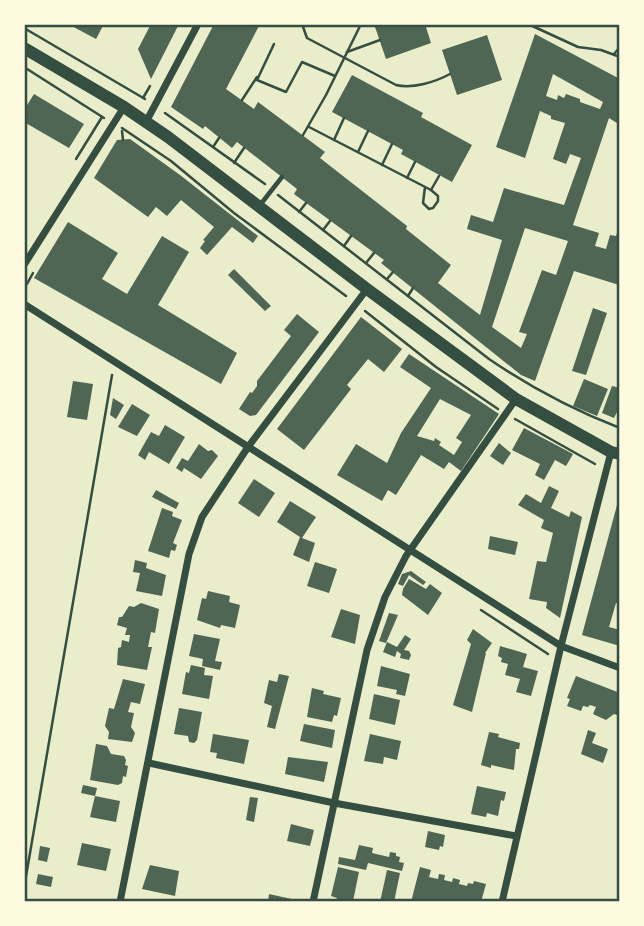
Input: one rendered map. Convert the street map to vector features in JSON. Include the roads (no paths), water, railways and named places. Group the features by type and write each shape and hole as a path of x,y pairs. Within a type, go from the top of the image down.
{"main road":[{"path":"24,48 146,122 516,399 615,453"}],"street":[{"path":"146,122 198,24"},
{"path":"24,265 124,107"},
{"path":"120,901 189,554 202,517 248,447 367,289"},
{"path":"24,304 561,646 620,668"},
{"path":"313,901 367,650 385,597 411,550 516,399"},
{"path":"502,901 605,469 615,453"},
{"path":"149,763 334,803 516,836"}],"lane":[{"path":"260,206 282,177"}]}
